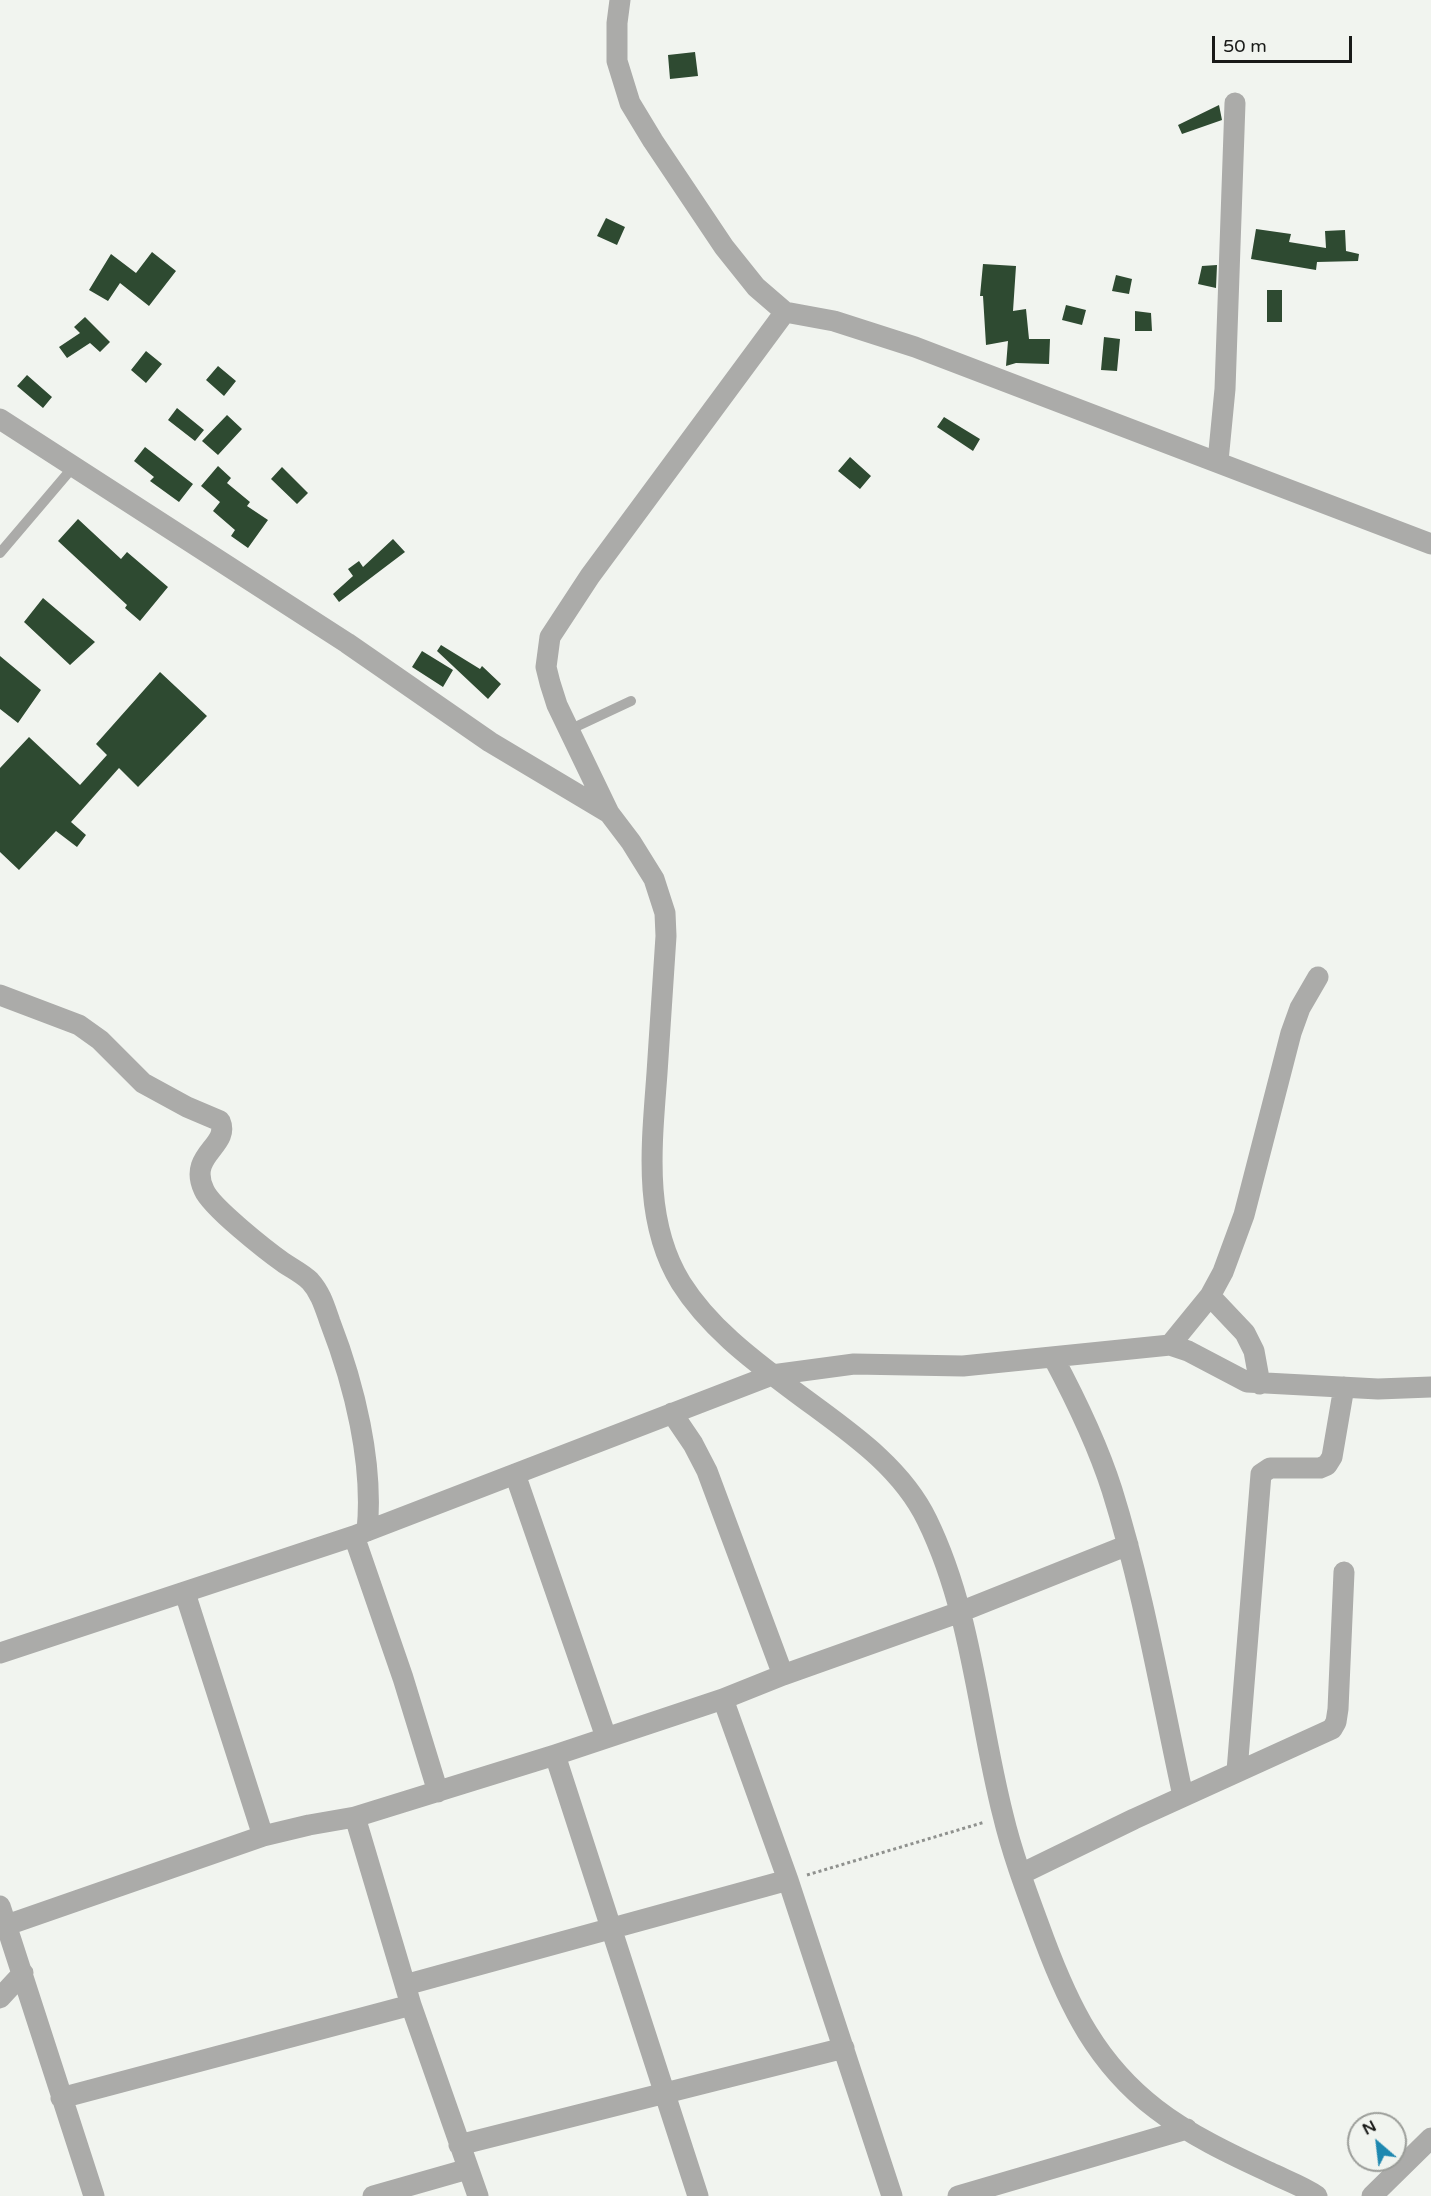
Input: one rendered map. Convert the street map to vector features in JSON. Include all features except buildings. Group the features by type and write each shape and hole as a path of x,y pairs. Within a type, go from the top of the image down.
{"street":[{"path":"620,0 617,23 617,61 630,103 724,247 756,287 785,312 834,321 915,347 1431,544"},
{"path":"1218,461 1225,389 1234,103"},
{"path":"785,312 590,576 550,637 546,667 557,705 609,813 631,842 654,879 664,913 666,936 651,1181 661,1232 676,1273 699,1307 726,1337 882,1460 916,1498 938,1542 951,1576 1003,1816 1021,1874 1058,1977 1071,2008 1088,2035 1131,2087 1156,2109 1188,2129 1317,2196"},
{"path":"0,419 348,643 490,742 609,813"},
{"path":"1170,1346 1210,1296 1223,1272 1244,1215 1291,1033 1300,1008 1318,977"},
{"path":"0,995 79,1024 100,1040 143,1083 187,1107 220,1121 222,1137 204,1157 200,1167 202,1188 207,1196 243,1230 304,1276 319,1293 345,1361 362,1439 369,1491 361,1533 438,1792"},
{"path":"1210,1296 1245,1333 1254,1352 1260,1384"},
{"path":"0,1653 361,1533 772,1375 854,1364 963,1366 1170,1346 1188,1351 1247,1382 1344,1387 1431,1387"},
{"path":"1053,1357 1084,1416 1112,1488 1128,1545 1183,1796"},
{"path":"1237,1771 1261,1474 1270,1468 1320,1468 1327,1465 1332,1457 1344,1387"},
{"path":"672,1413 693,1444 706,1471 783,1675"},
{"path":"516,1474 606,1737"},
{"path":"94,2196 3,1916 263,1836 355,1817 555,1755 723,1699 783,1675 960,1612 1128,1545"},
{"path":"1021,1874 1237,1771 1328,1732 1335,1726 1338,1709 1344,1572"},
{"path":"185,1593 263,1836"},
{"path":"723,1699 788,1880 892,2196"},
{"path":"555,1755 698,2196"},
{"path":"355,1817 408,1995 478,2196"},
{"path":"61,2098 408,1995 613,1930 788,1880"},
{"path":"0,1998 23,1973"},
{"path":"459,2145 665,2091 844,2048"},
{"path":"958,2196 1188,2129"},
{"path":"1372,2196 1431,2138"},
{"path":"373,2196 468,2169"}],"lane":[{"path":"0,553 74,466"},
{"path":"569,730 631,700"}],"path":[{"path":"788,1880 1003,1816"}]}
